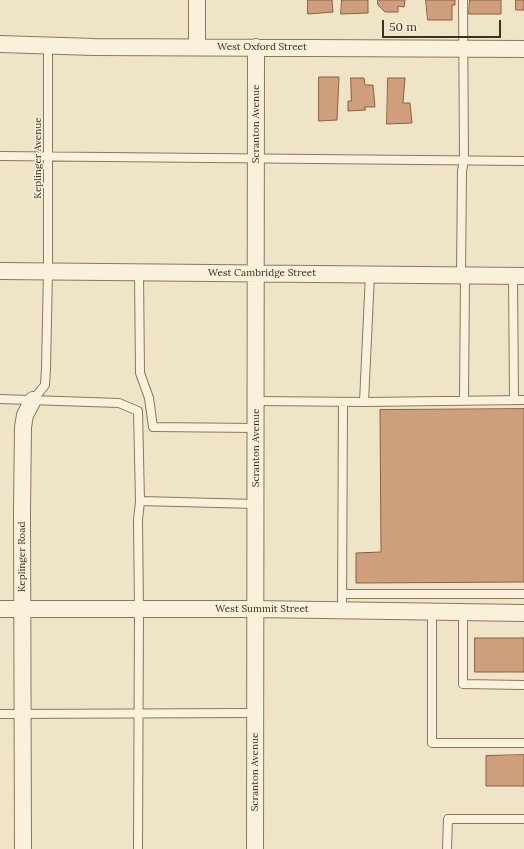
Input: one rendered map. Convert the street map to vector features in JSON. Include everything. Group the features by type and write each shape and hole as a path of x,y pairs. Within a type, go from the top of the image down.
{"street":[{"path":"197,0 197,47"},
{"name":"West Oxford Street","path":"0,44 524,49"},
{"name":"Scranton Avenue","path":"255,849 256,47"},
{"name":"West Cambridge Street","path":"0,271 256,272 519,276"},
{"name":"Keplinger Road","path":"23,849 23,427 25,415 33,400"},
{"name":"West Summit Street","path":"0,609 255,609 524,613"}],"lane":[{"path":"463,0 464,160 462,171 464,400"},
{"name":"Keplinger Avenue","path":"48,45 48,272"},
{"path":"0,156 524,161"},
{"name":"Keplinger Road","path":"33,400 45,385 48,272"},
{"path":"139,272 140,373 149,398 153,427 256,428"},
{"path":"364,402 370,274"},
{"path":"514,400 519,276"},
{"path":"0,399 119,403 138,411 140,501 138,520 138,849"},
{"path":"256,401 364,402 524,400"},
{"path":"342,610 343,402"},
{"path":"140,501 256,504"},
{"path":"342,594 524,594"},
{"path":"432,611 432,743 524,743"},
{"path":"463,612 463,684 524,685"},
{"path":"0,714 255,713"},
{"path":"448,849 448,819 524,819"}],"building":[{"path":"308,0 332,0 333,12 308,14"},
{"path":"342,0 368,0 368,13 341,14"},
{"path":"378,0 405,0 404,7 398,6 398,12 385,12 378,5"},
{"path":"426,0 455,0 455,5 452,5 452,20 428,20"},
{"path":"470,0 501,0 501,14 469,14"},
{"path":"516,0 524,0 524,10 516,10"},
{"path":"319,77 339,77 337,120 319,121"},
{"path":"351,78 364,78 365,85 373,85 375,107 364,107 366,110 348,111 348,101 351,101"},
{"path":"388,78 405,78 403,103 410,103 412,123 387,124"},
{"path":"524,409 524,582 356,583 356,553 381,552 380,410"},
{"path":"475,638 524,638 524,672 475,672"},
{"path":"524,755 524,786 486,786 486,756"}]}
